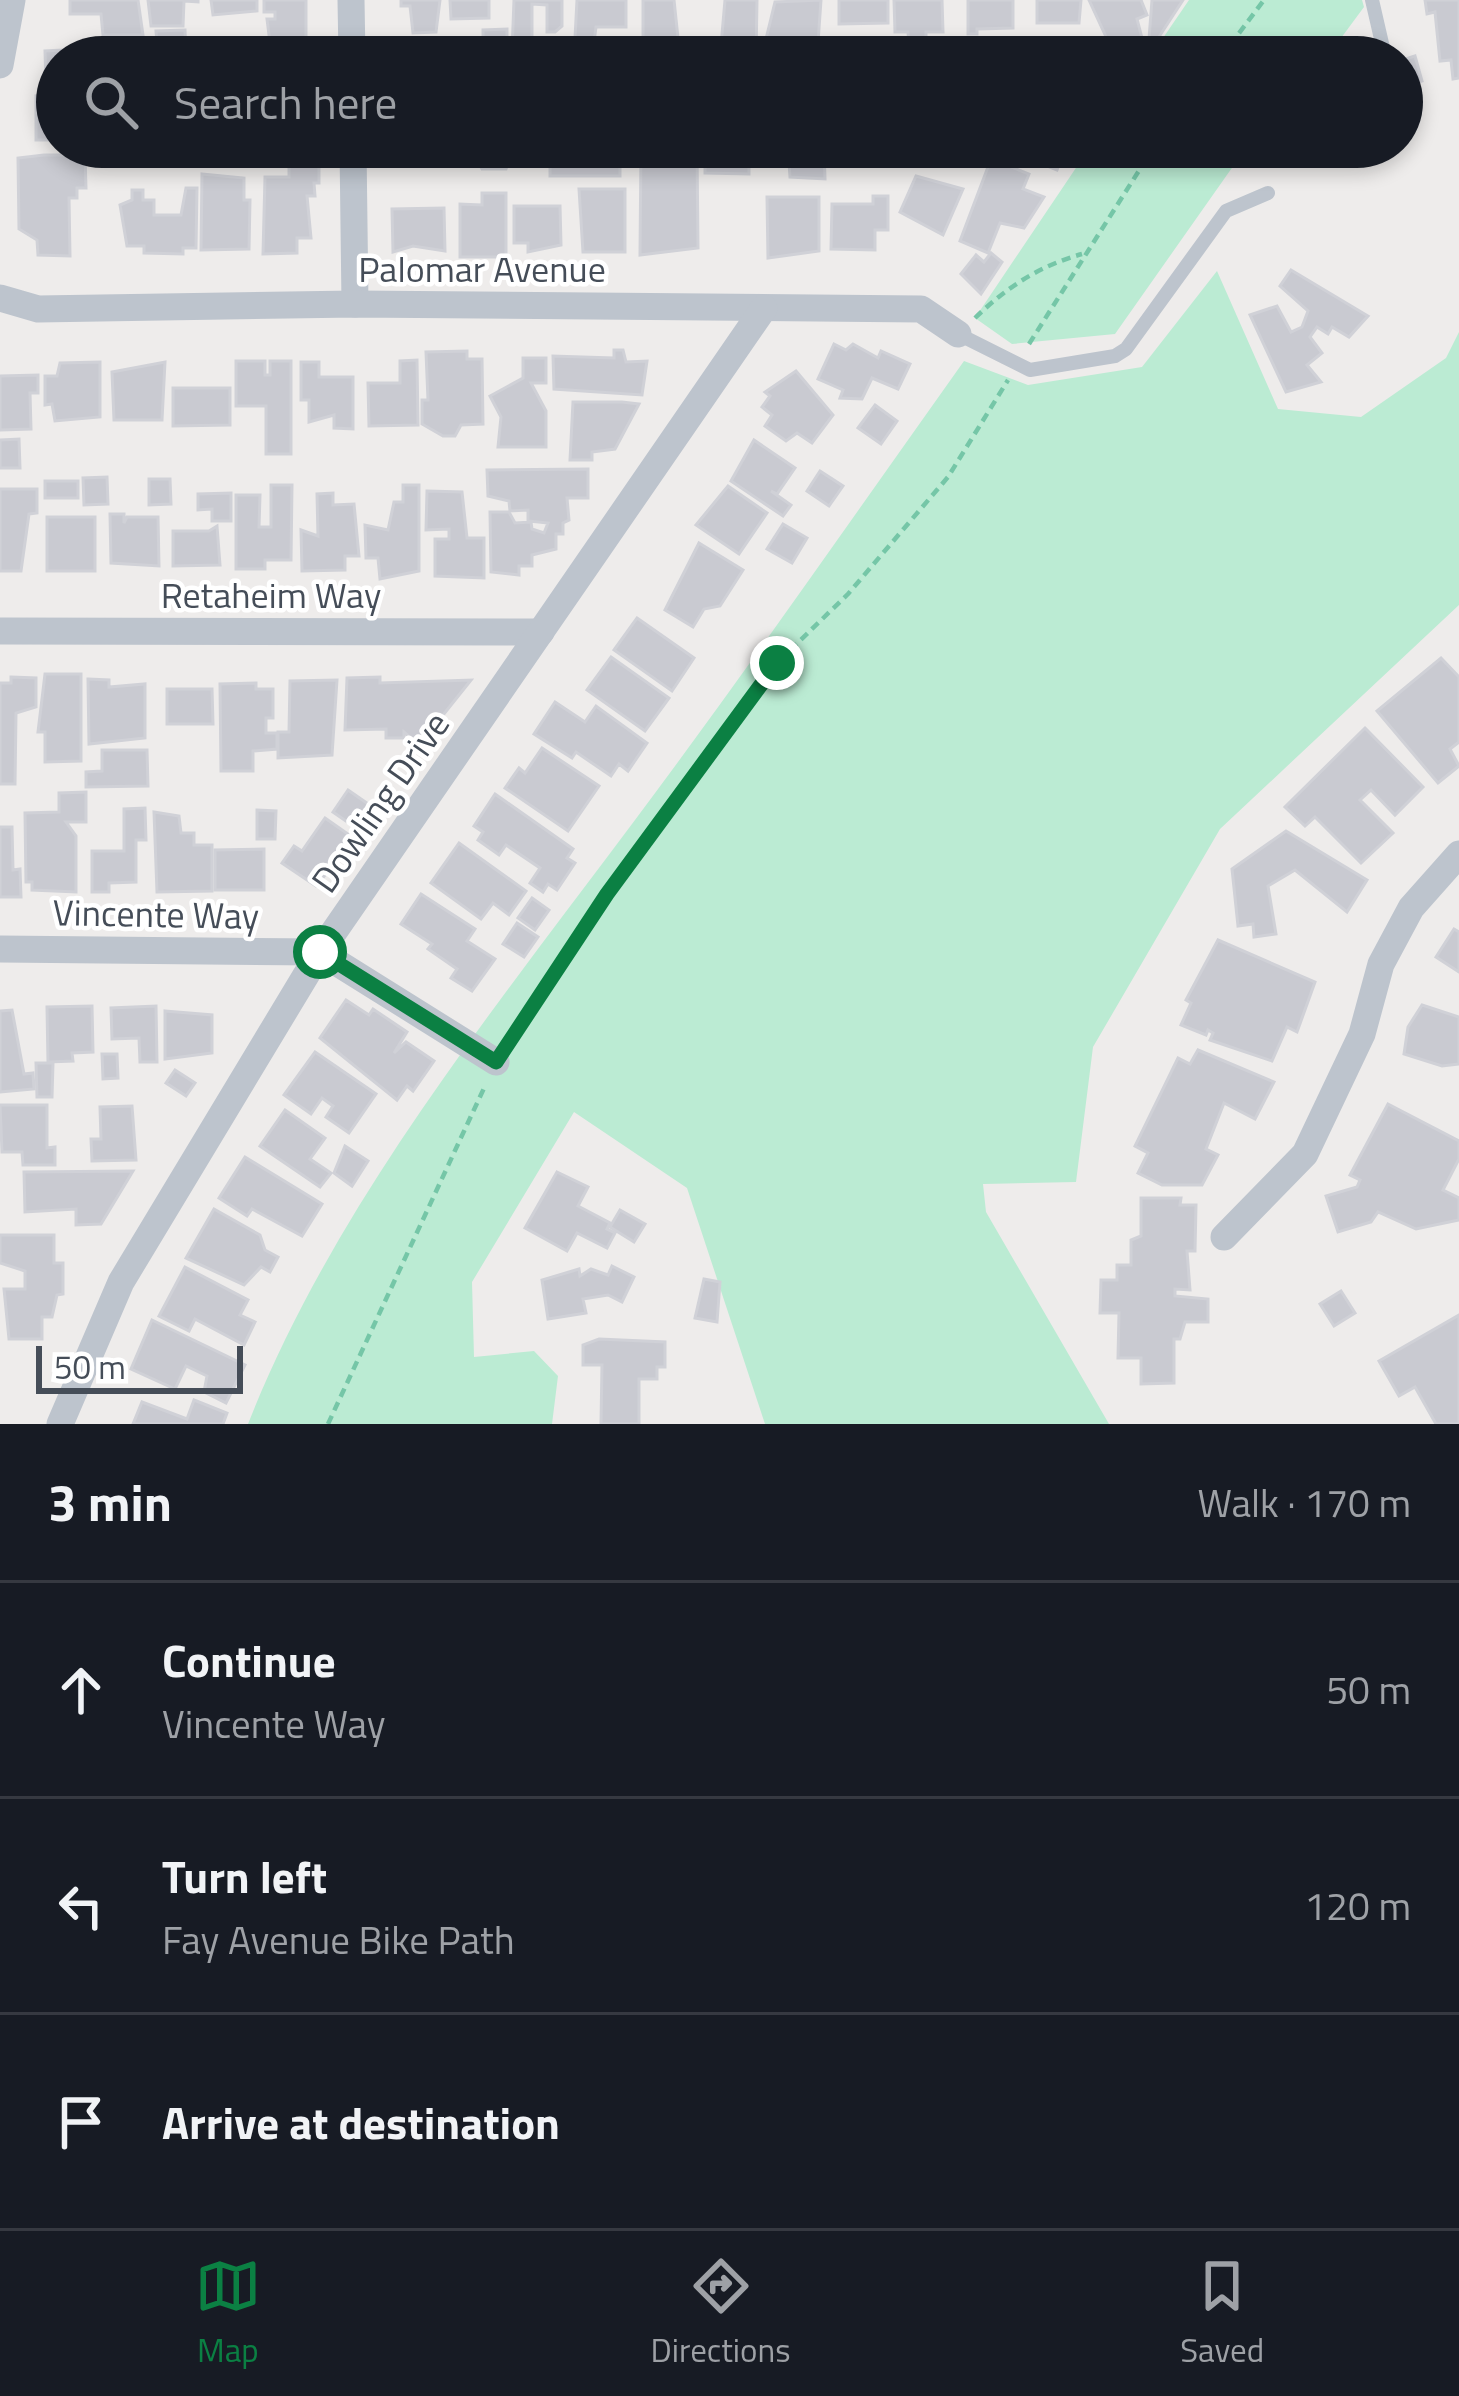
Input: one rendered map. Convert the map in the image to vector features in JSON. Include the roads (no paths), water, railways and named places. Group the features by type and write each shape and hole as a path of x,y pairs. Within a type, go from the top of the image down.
{"street":[{"path":"0,65 12,0"},
{"path":"351,0 352,36"},
{"path":"353,168 355,304"},
{"name":"Palomar Avenue","path":"0,298 38,309 355,304 921,309 958,334"},
{"name":"Dowling Drive","path":"60,1424 121,1282 320,952 764,308"},
{"name":"Retaheim Way","path":"0,631 542,632"},
{"path":"1225,1237 1305,1154 1362,1034 1381,964 1411,908 1459,854"},
{"name":"Vincente Way","path":"0,949 320,952"},
{"path":"320,952 496,1062"}],"lane":[{"path":"1372,0 1380,36"},
{"path":"958,334 1030,370 1115,356 1126,349 1226,211 1268,193"}]}
